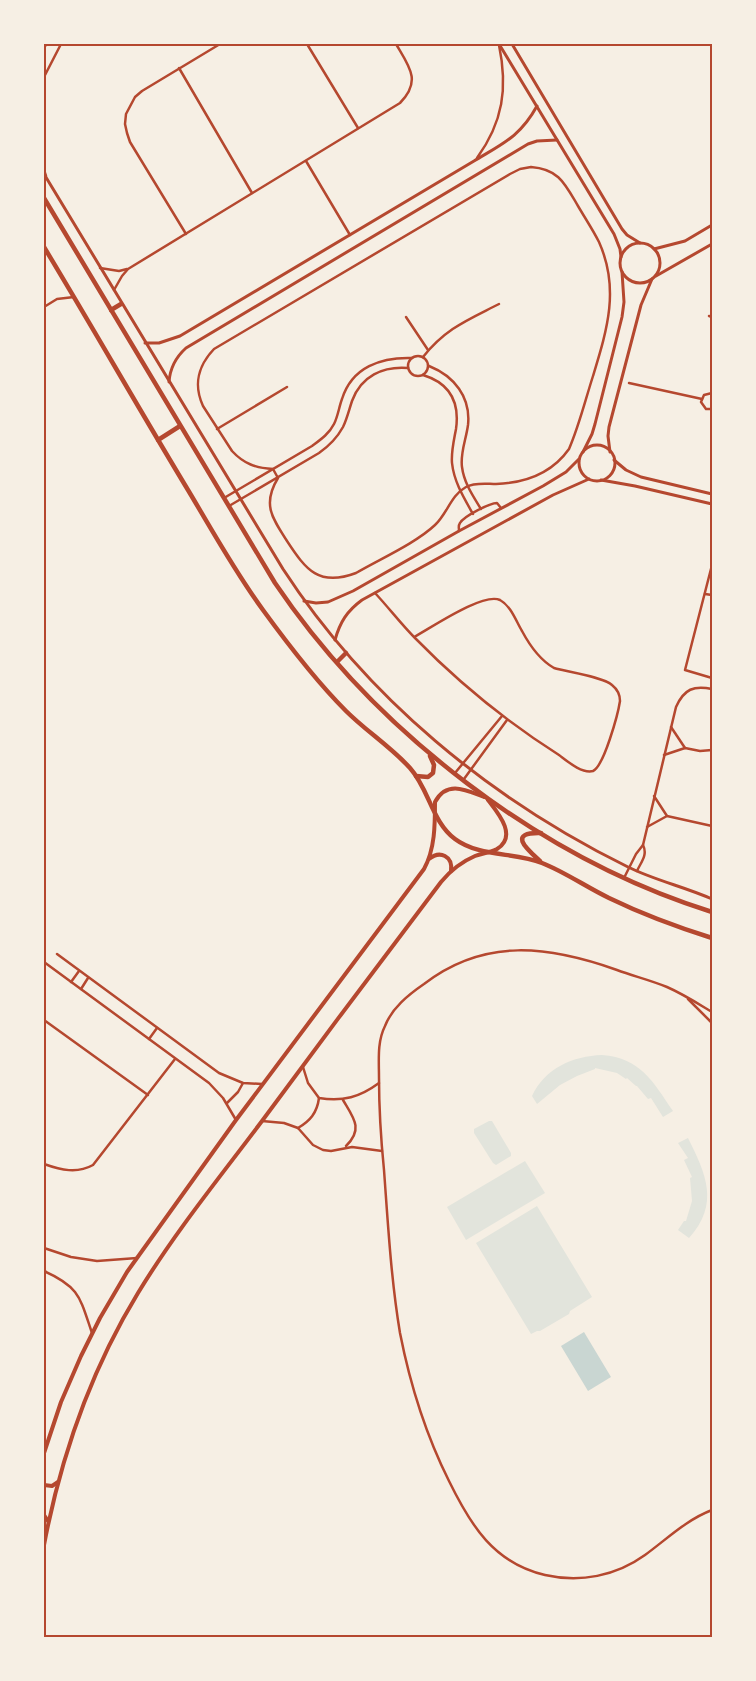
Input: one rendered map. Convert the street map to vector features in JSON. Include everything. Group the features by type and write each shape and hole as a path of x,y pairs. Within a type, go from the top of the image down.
{"main road":[{"path":"44,198 228,507 285,598 337,662 374,702 429,755 486,798 542,833 582,857 624,878 712,912"},
{"path":"44,247 242,579 280,632 345,710 400,758 416,776 444,828 456,840 472,848 543,863"},
{"path":"111,310 121,304"},
{"path":"158,440 180,426"},
{"path":"337,662 346,653"},
{"path":"416,776 428,777 433,773 434,765 429,755"},
{"path":"44,1454 64,1394 92,1333 118,1287 236,1120 418,878 428,860 434,836 435,802 441,794 451,789 462,789 486,798 503,821 506,837 500,847 474,857 451,871 429,898 303,1065 138,1293 110,1345 89,1390 72,1435 58,1482 44,1545"},
{"path":"542,833 528,833 522,842 524,847 543,863 586,887 632,909 712,938"},
{"path":"428,860 435,855 443,855 450,859 451,871"},
{"path":"44,1485 52,1486 58,1482"},
{"path":"44,1515 48,1522"}],"street":[{"path":"44,46 48,44"},
{"path":"44,77 61,44"},
{"path":"186,234 130,142 125,124 126,114 135,97 142,91 220,44"},
{"path":"307,44 359,128"},
{"path":"99,268 119,271 128,269 400,103 412,86 412,75 396,44"},
{"path":"304,601 324,603 334,600 559,476 579,459 594,429 622,317 624,294 620,249 614,234 499,44"},
{"path":"474,162 493,132 503,100 504,81 499,44"},
{"path":"512,44 622,228 633,240 654,249 659,257 660,262 656,276"},
{"path":"179,68 252,193"},
{"path":"145,343 159,344 180,336 474,162 519,132 537,106"},
{"path":"169,383 175,360 186,348 528,144 536,141 557,140"},
{"path":"306,161 350,235"},
{"path":"273,469 256,468 243,461 232,451 200,399 197,384 200,368 214,349 510,174 526,168 542,168 556,175 567,187 598,242 603,254 610,293 606,332 576,431 564,456 543,472 521,482 467,486 460,491 441,520 425,533 356,572 347,576 333,578 306,568 277,525 270,509 270,501 278,478"},
{"path":"44,172 99,268 283,569 304,601 346,653 413,721 496,790 536,816 629,868 712,899"},
{"path":"654,249 685,241 712,225"},
{"path":"621,257 626,249 640,243"},
{"path":"622,272 628,279 638,283 648,282 712,244"},
{"path":"114,292 117,283 128,269"},
{"path":"652,279 642,305 609,427 610,452 614,460 626,470 641,477 712,494"},
{"path":"44,307 57,299 74,297"},
{"path":"423,357 454,326 499,304"},
{"path":"406,317 428,350"},
{"path":"224,499 324,437 333,425 342,398 356,374 367,366 378,362 395,358 420,356 426,359 429,366 454,381 466,402 468,425 462,459 463,474 467,486 481,509"},
{"path":"412,358 408,368 410,372 416,376 423,375 440,382 452,396 456,405 458,414 452,461 454,477 473,514"},
{"path":"423,375 429,366"},
{"path":"228,507 319,453 333,442 343,428 356,392 362,383 379,372 398,367 408,368"},
{"path":"629,383 702,399"},
{"path":"217,429 287,387"},
{"path":"702,399 707,394 712,393"},
{"path":"702,399 704,407 709,410 712,409"},
{"path":"583,452 590,447 599,446 610,452"},
{"path":"579,459 580,471 589,479"},
{"path":"601,480 612,473 614,460"},
{"path":"273,469 278,478"},
{"path":"335,641 339,626 346,613 355,605 553,495 589,479 636,486 712,504"},
{"path":"459,531 461,521 481,509 494,503 497,503 501,508"},
{"path":"712,565 684,670 712,678"},
{"path":"375,593 414,637 453,675 507,720 580,769 589,771 599,766 620,701 614,686 610,683 554,668 546,663 526,638 504,603 496,599 486,599 472,604 414,637"},
{"path":"705,594 712,595"},
{"path":"624,878 643,845 670,727 679,701 688,691 701,686 712,689"},
{"path":"454,774 502,716"},
{"path":"463,780 507,720"},
{"path":"670,727 685,748"},
{"path":"664,755 685,748 700,751 712,750"},
{"path":"474,752 480,757"},
{"path":"654,796 667,816"},
{"path":"647,827 667,816 712,826"},
{"path":"637,871 645,855 643,845"},
{"path":"712,1012 685,996 649,980 600,963 561,953 533,949 519,950 482,956 458,964 436,975 416,989 397,1007 385,1025 379,1046 382,1151 397,1309 410,1377 427,1431 446,1475 472,1524 488,1544 508,1559 531,1571 556,1577 576,1578 595,1576 631,1564 687,1522 712,1510"},
{"path":"57,954 219,1073 242,1083 264,1084"},
{"path":"44,962 214,1088 227,1103 236,1120"},
{"path":"71,982 79,970"},
{"path":"81,989 88,978"},
{"path":"685,996 712,1023"},
{"path":"44,1020 148,1095"},
{"path":"149,1039 157,1028"},
{"path":"44,1164 71,1171 93,1165 175,1059"},
{"path":"298,1128 311,1118 317,1109 319,1098 308,1083 303,1065"},
{"path":"227,1103 235,1096 242,1083"},
{"path":"319,1098 343,1100 364,1093 379,1083"},
{"path":"343,1100 354,1118 356,1128 353,1139 345,1148"},
{"path":"262,1121 284,1123 298,1128 318,1148 331,1151 345,1148 382,1151"},
{"path":"44,1248 90,1261 137,1258"},
{"path":"44,1271 62,1279 81,1299 92,1333"}],"shaded area":[{"path":"602,1055 627,1061 645,1073 673,1111 663,1117 651,1098 648,1099 627,1078 617,1073 595,1068 560,1085 537,1104 532,1096 544,1078 552,1071 571,1061"},
{"path":"492,1121 511,1153 511,1156 496,1165 474,1133 474,1129"},
{"path":"688,1138 700,1164 707,1189 704,1213 699,1225 689,1238 678,1230 686,1221 692,1201 690,1178 692,1177 684,1160 688,1158 678,1143"},
{"path":"525,1161 545,1193 466,1240 447,1207"},
{"path":"537,1206 592,1297 570,1311 569,1314 540,1331 531,1334 476,1243"},
{"path":"584,1332 611,1377 588,1391 561,1346"}]}
